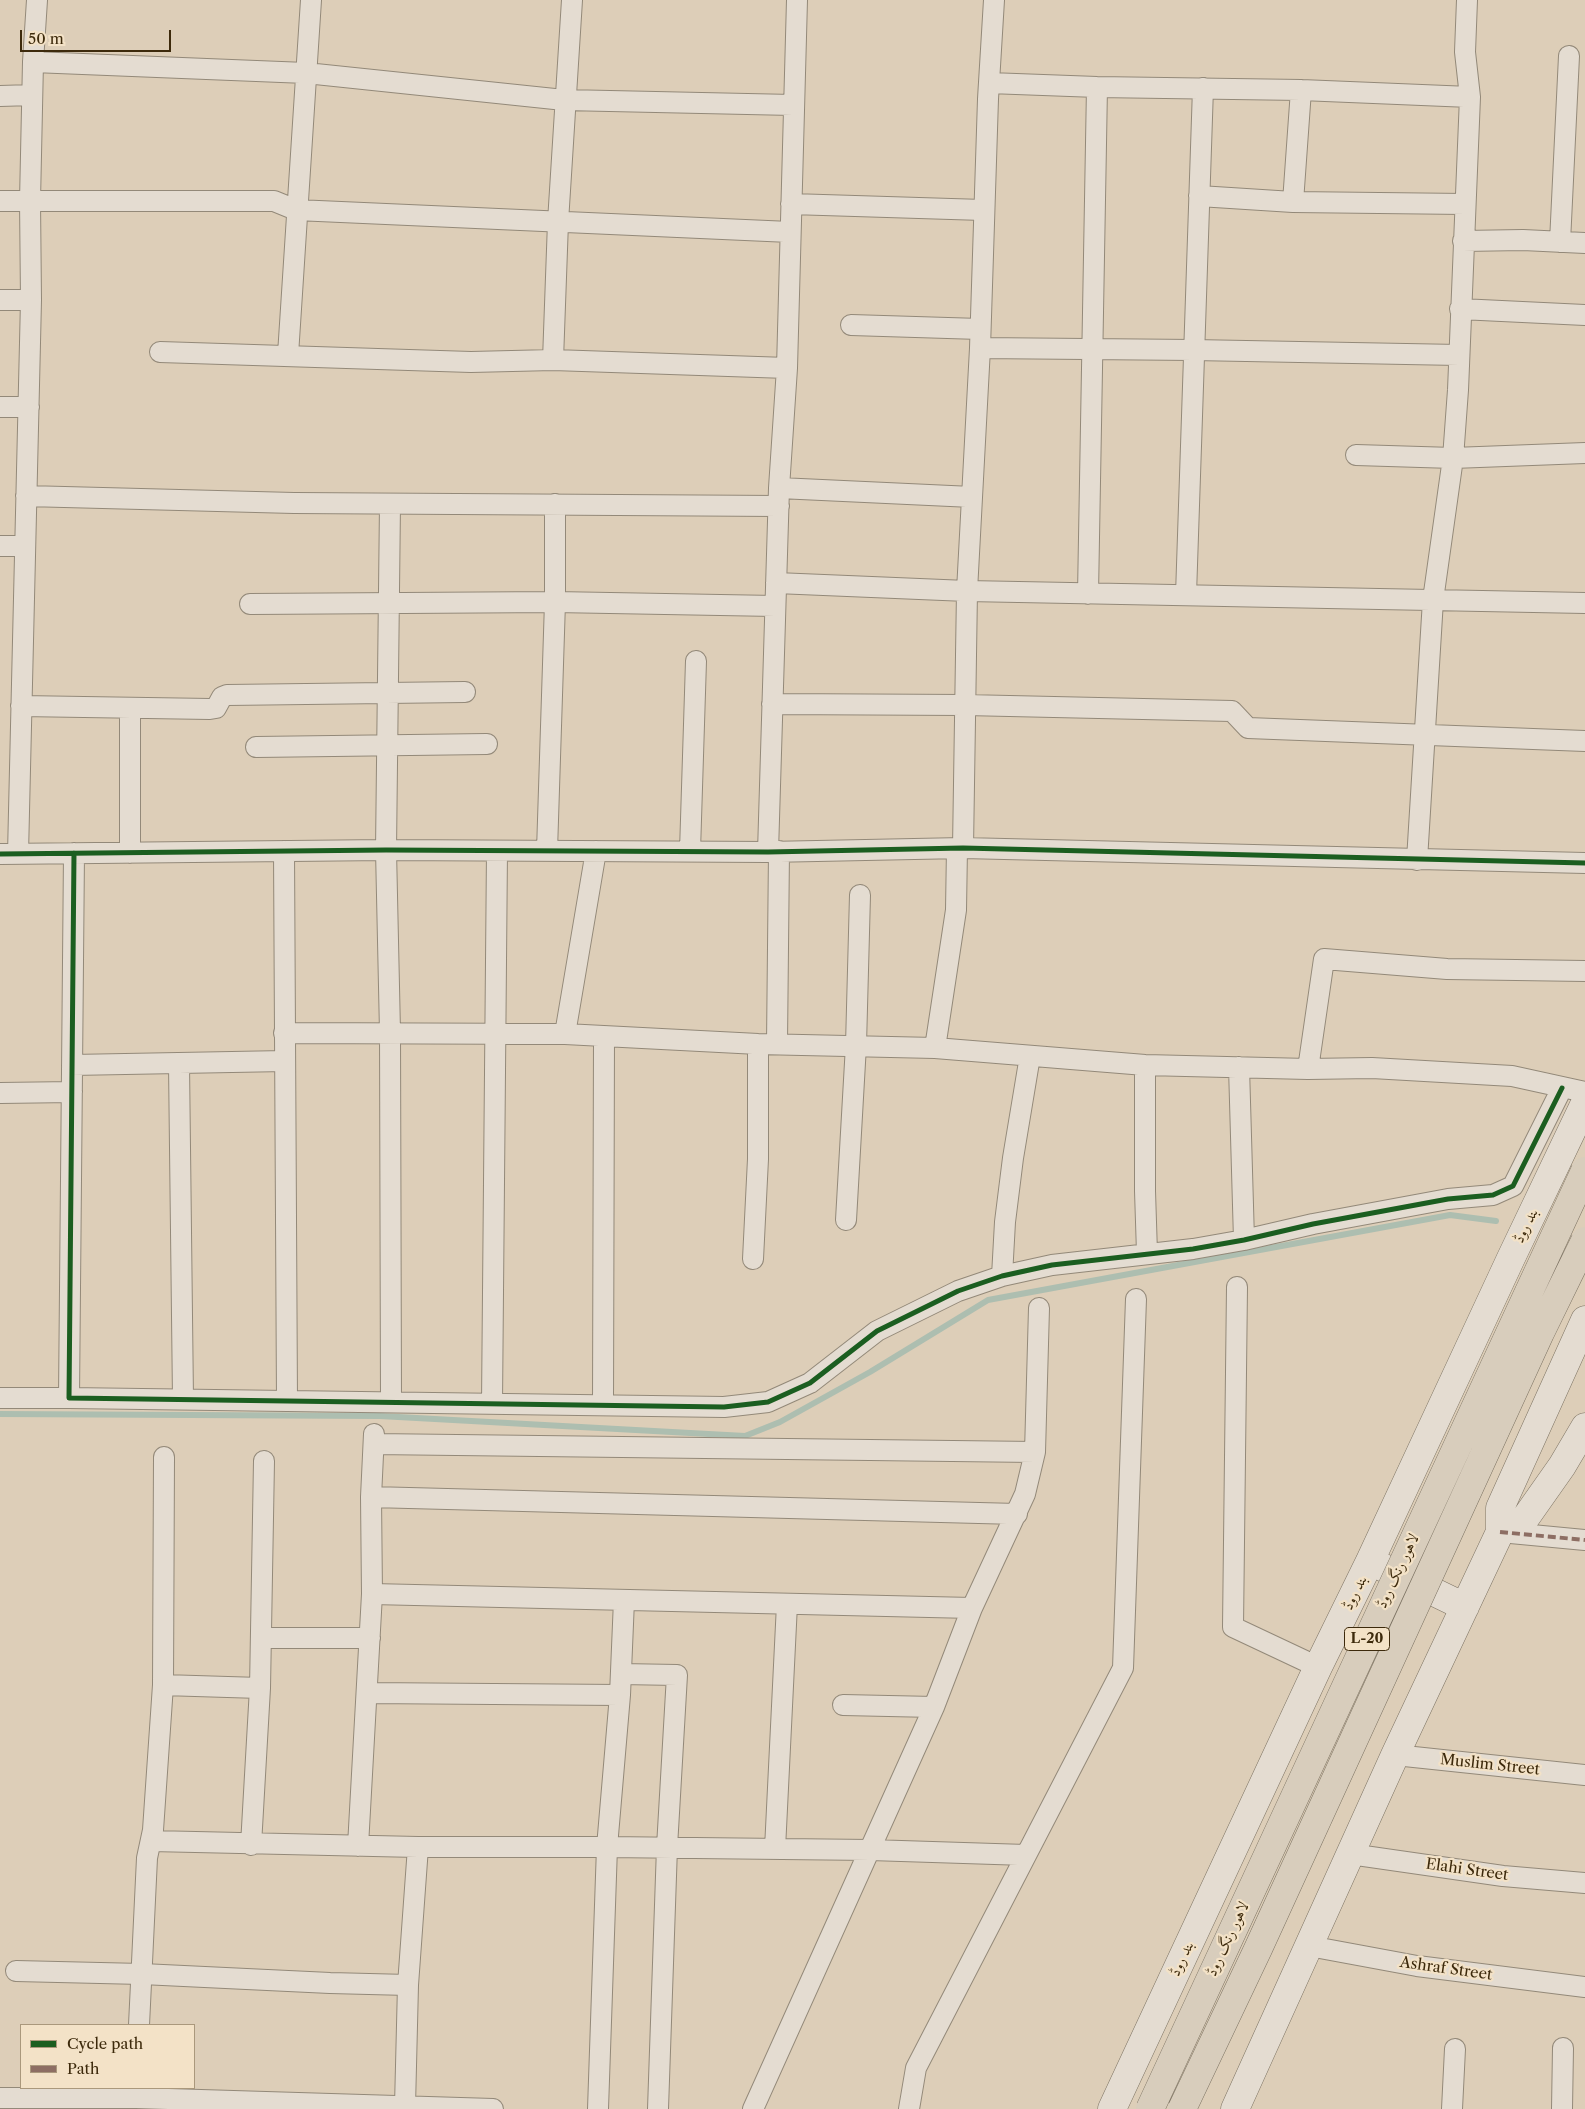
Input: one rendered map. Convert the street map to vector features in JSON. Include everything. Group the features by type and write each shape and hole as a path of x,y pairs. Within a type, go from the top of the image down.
{"highway":[{"name":"لاہور رنگ روڈ","path":"1150,2109 1585,1171"},
{"name":"لاہور رنگ روڈ","path":"1182,2109 1258,1949 1532,1351 1585,1241"}],"main road":[{"name":"بند روڈ","path":"1112,2109 1318,1667 1370,1561 1585,1103"},
{"path":"1235,2109 1395,1755 1500,1532 1500,1508 1585,1320"},
{"path":"1500,1532 1524,1520 1562,1466 1585,1427"},
{"path":"1370,1561 1465,1607"}],"street":[{"path":"37,0 32,94 31,300 21,706 9,854 386,850 773,852 960,848 1585,863"},
{"path":"288,355 311,0"},
{"path":"553,360 564,100 572,0"},
{"path":"754,1259 758,1160 768,1044 773,852 772,704 779,497 787,368 797,0"},
{"path":"935,1048 956,910 960,848 967,591 994,0"},
{"path":"1417,860 1433,600 1452,458 1458,355 1470,96 1465,52 1467,0"},
{"path":"1560,242 1569,56"},
{"path":"33,62 306,74 564,100 793,105"},
{"path":"989,83 1470,96"},
{"path":"1088,594 1097,87"},
{"path":"1186,595 1203,88"},
{"path":"1293,202 1301,90"},
{"path":"0,96 32,94"},
{"path":"1199,196 1293,202 1464,204"},
{"path":"0,201 274,201 296,210 790,232"},
{"path":"791,204 983,210"},
{"path":"1463,241 1585,243"},
{"path":"0,300 31,300"},
{"path":"1460,309 1585,315"},
{"path":"851,325 1092,349 1458,355"},
{"path":"160,352 471,362 553,360 787,368"},
{"path":"0,407 29,407"},
{"path":"1356,455 1452,458 1585,454"},
{"path":"26,496 390,504 555,504 779,497 972,497"},
{"path":"390,504 386,850 390,1032 391,1402"},
{"path":"547,851 556,602 555,504"},
{"path":"0,546 25,546"},
{"path":"776,583 1088,594 1585,603"},
{"path":"250,604 556,602 776,606"},
{"path":"690,851 696,661"},
{"path":"21,706 210,709 216,708 222,697 227,694 465,692"},
{"path":"772,704 965,705 1232,711 1248,728 1585,740"},
{"path":"130,708 130,853"},
{"path":"256,747 487,744"},
{"path":"284,851 287,1401"},
{"path":"492,1403 497,851"},
{"path":"565,1034 596,851"},
{"path":"69,1398 74,853"},
{"path":"846,1220 856,1045 860,895"},
{"path":"1308,1069 1324,959 1447,969 1585,971"},
{"path":"284,1033 565,1034 768,1044 935,1048 1146,1064 1308,1069 1372,1068 1512,1076 1585,1092"},
{"path":"603,1405 604,1037"},
{"path":"1002,1276 1005,1222 1013,1158 1030,1056"},
{"path":"72,1065 285,1061"},
{"path":"180,1064 184,1400"},
{"path":"1146,1064 1145,1191 1147,1253"},
{"path":"1239,1067 1244,1240"},
{"path":"0,1398 492,1403 724,1408 768,1402 810,1383 877,1331 958,1290 1002,1276 1052,1265 1193,1249 1448,1199 1493,1195 1513,1186 1562,1088"},
{"path":"0,1093 72,1092"},
{"path":"1237,1287 1233,1627 1318,1667"},
{"path":"909,2109 916,2068 1124,1668 1136,1299"},
{"path":"752,2109 934,1707 972,1608 1025,1494 1035,1452 1039,1308"},
{"path":"358,1846 372,1594 371,1497 374,1439 1035,1452"},
{"path":"139,2024 147,1858 163,1685 164,1457"},
{"path":"251,1845 260,1688 264,1461"},
{"path":"371,1497 1017,1514"},
{"path":"1500,1532 1585,1540"},
{"path":"372,1594 972,1608"},
{"path":"598,2109 607,1847 620,1695 624,1600"},
{"path":"775,1849 787,1604"},
{"path":"261,1638 370,1638"},
{"path":"621,1674 677,1675 667,1847 658,2109"},
{"path":"163,1685 260,1688"},
{"path":"368,1693 620,1695"},
{"path":"843,1705 934,1707"},
{"name":"Muslim Street","path":"1395,1755 1585,1775"},
{"path":"150,1841 251,1845 870,1850 1026,1855"},
{"path":"405,2106 408,1985 418,1847"},
{"name":"Elahi Street","path":"1350,1854 1503,1876 1585,1883"},
{"name":"Ashraf Street","path":"1309,1946 1417,1966 1585,1987"},
{"path":"16,1971 408,1985"},
{"path":"1562,2109 1563,2048"},
{"path":"1452,2109 1455,2049"},
{"path":"0,2098 139,2098 493,2109"}],"waterway":[{"path":"0,1414 380,1416 745,1436 780,1422 870,1372 988,1300 1450,1215 1496,1221"}],"marked path":[{"path":"1500,1532 1585,1540"}],"cycle path":[{"path":"0,854 386,850 768,852 963,848 1585,863"},
{"path":"74,853 69,1398 724,1407 768,1402 810,1383 877,1331 958,1291 1002,1276 1052,1265 1193,1249 1448,1199 1493,1195 1513,1186 1562,1088"}]}
